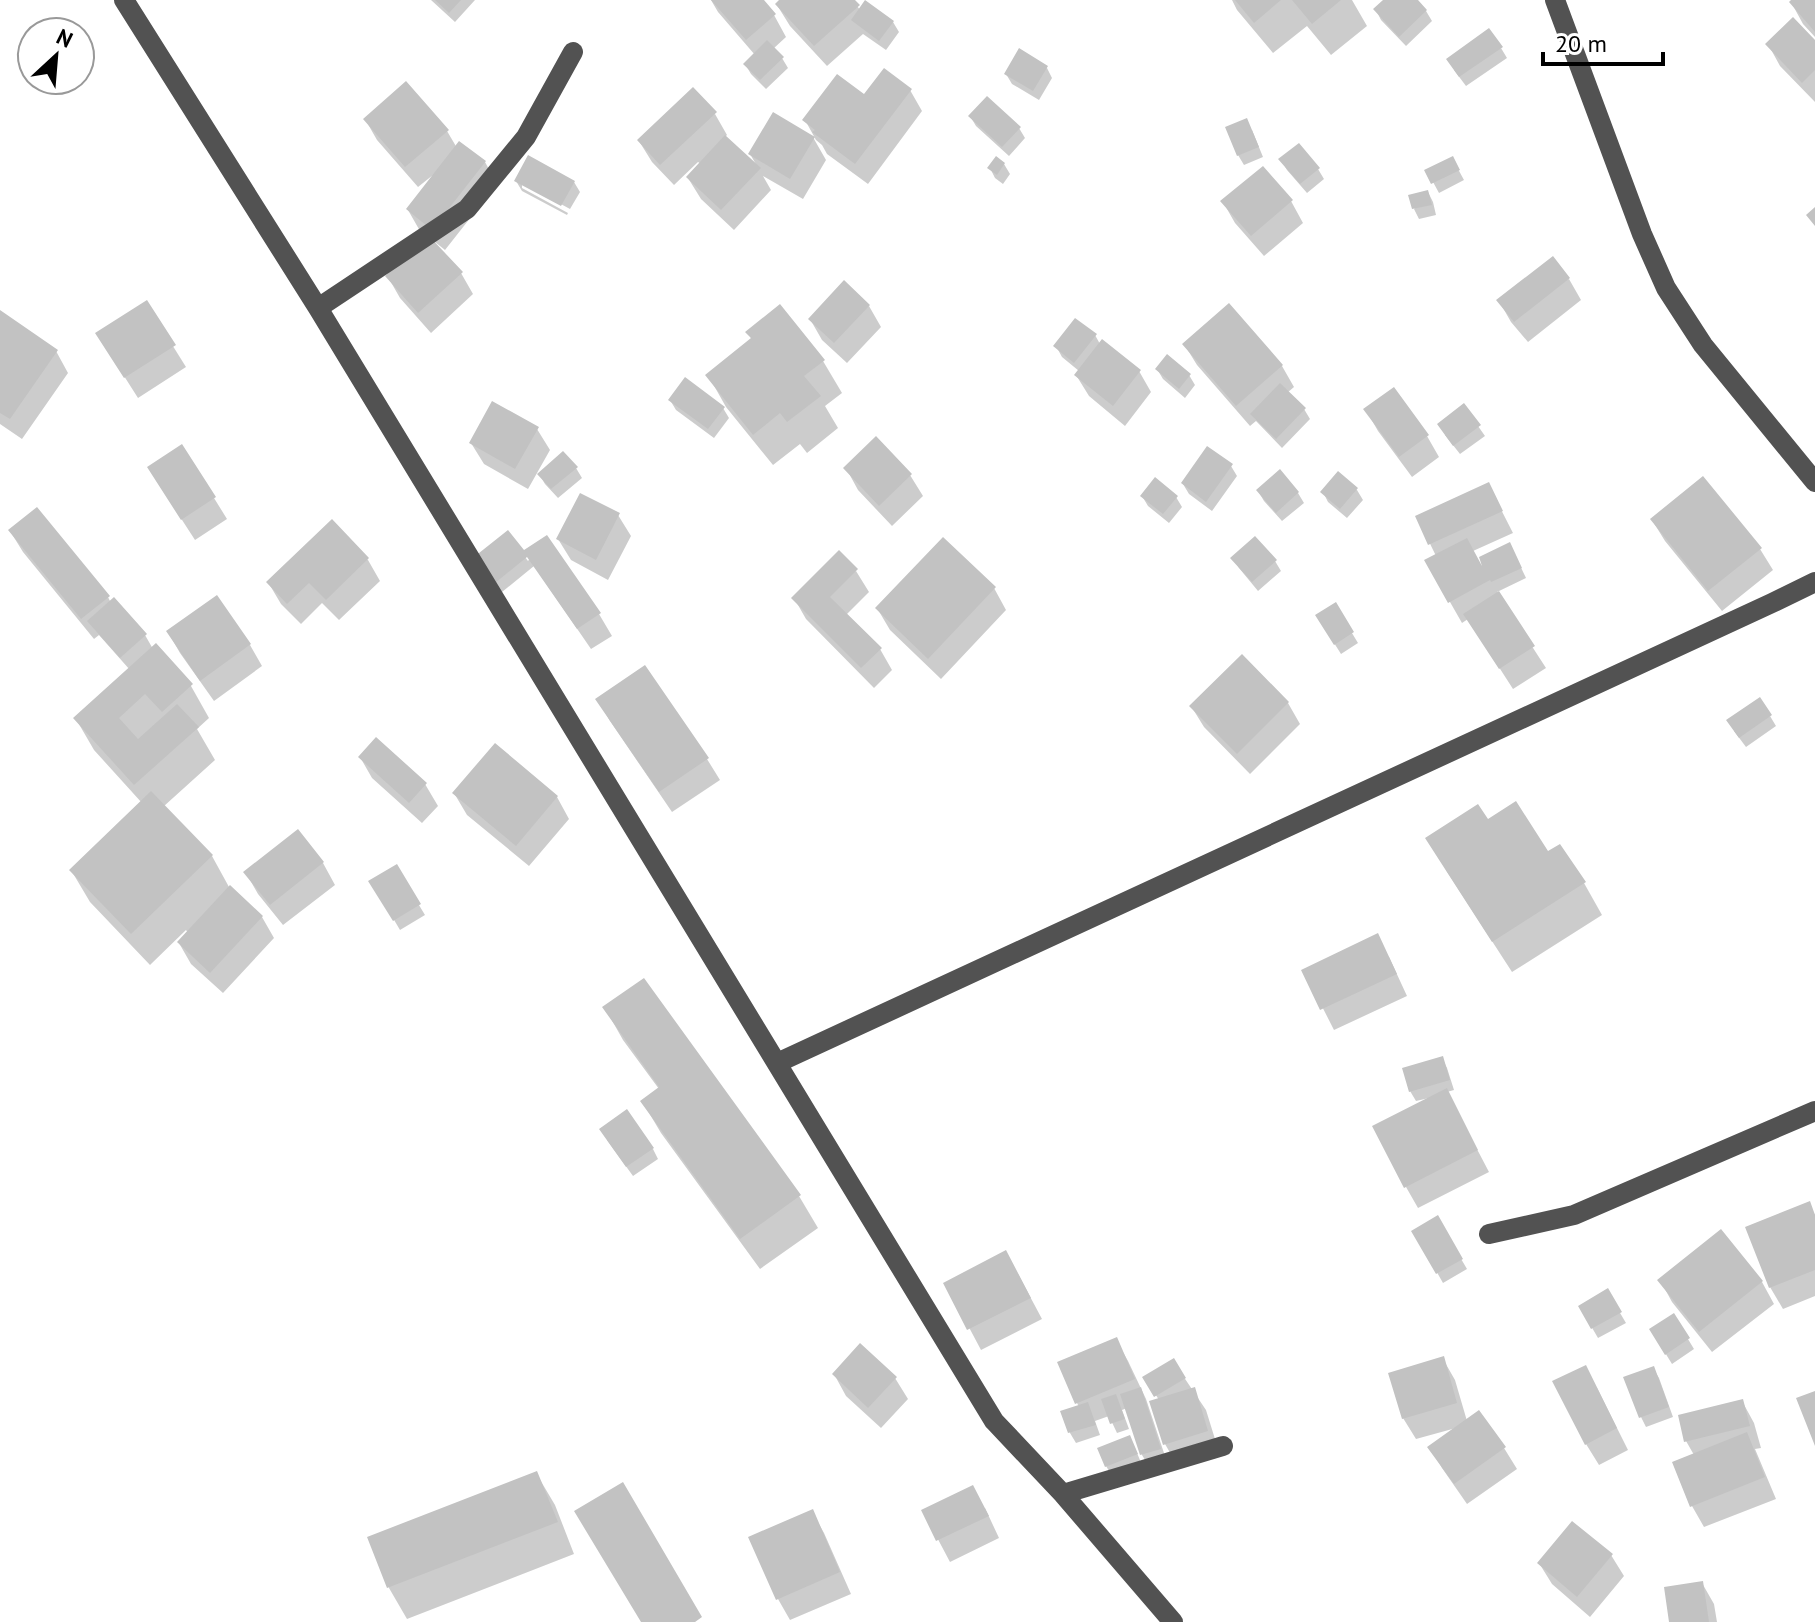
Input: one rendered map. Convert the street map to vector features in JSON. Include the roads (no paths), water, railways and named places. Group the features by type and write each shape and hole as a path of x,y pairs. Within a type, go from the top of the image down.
{"street":[{"path":"124,0 318,308 994,1421 1063,1494 1173,1622"},
{"path":"1555,0 1642,234 1666,288 1703,345 1815,482"},
{"path":"318,308 467,209 526,137 573,52"},
{"path":"777,1063 1815,582"},
{"path":"1489,1234 1574,1215 1815,1111"},
{"path":"1063,1494 1223,1446"}]}
